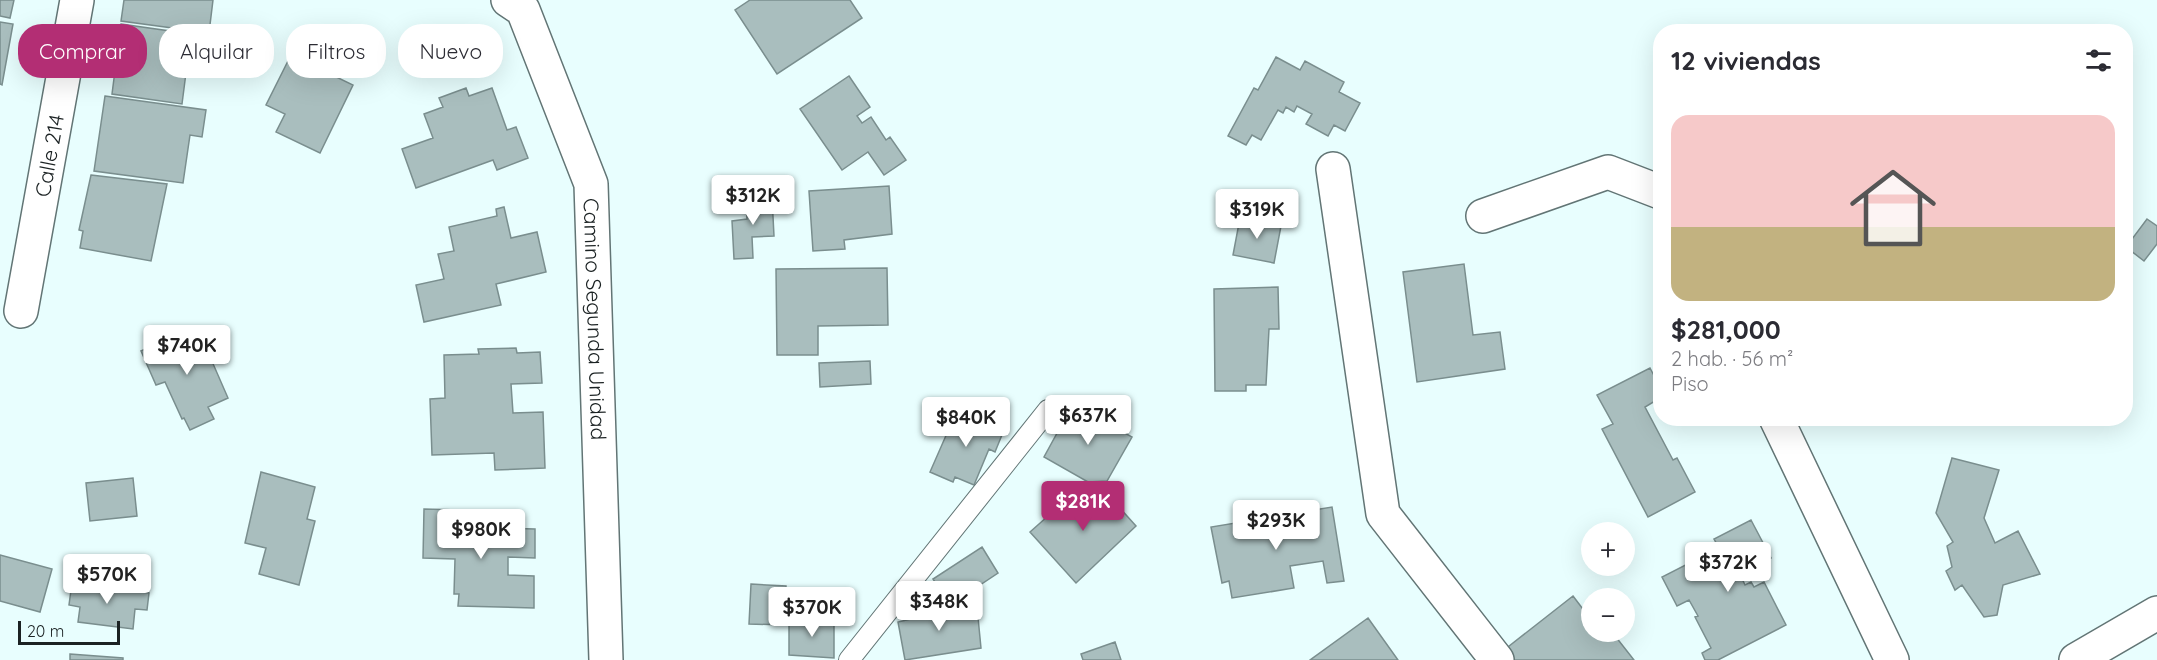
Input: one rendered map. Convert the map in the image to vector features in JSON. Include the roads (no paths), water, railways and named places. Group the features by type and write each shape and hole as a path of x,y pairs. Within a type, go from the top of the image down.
{"street":[{"name":"Calle 214","path":"21,311 77,0"},
{"name":"Camino Segunda Unidad","path":"508,0 524,10 591,184 606,660"},
{"path":"1333,169 1383,514 1497,660"},
{"path":"1483,216 1608,172 1653,189"},
{"path":"1780,426 1892,660"},
{"path":"2076,660 2157,613"}],"lane":[{"path":"849,660 1048,410"}]}
